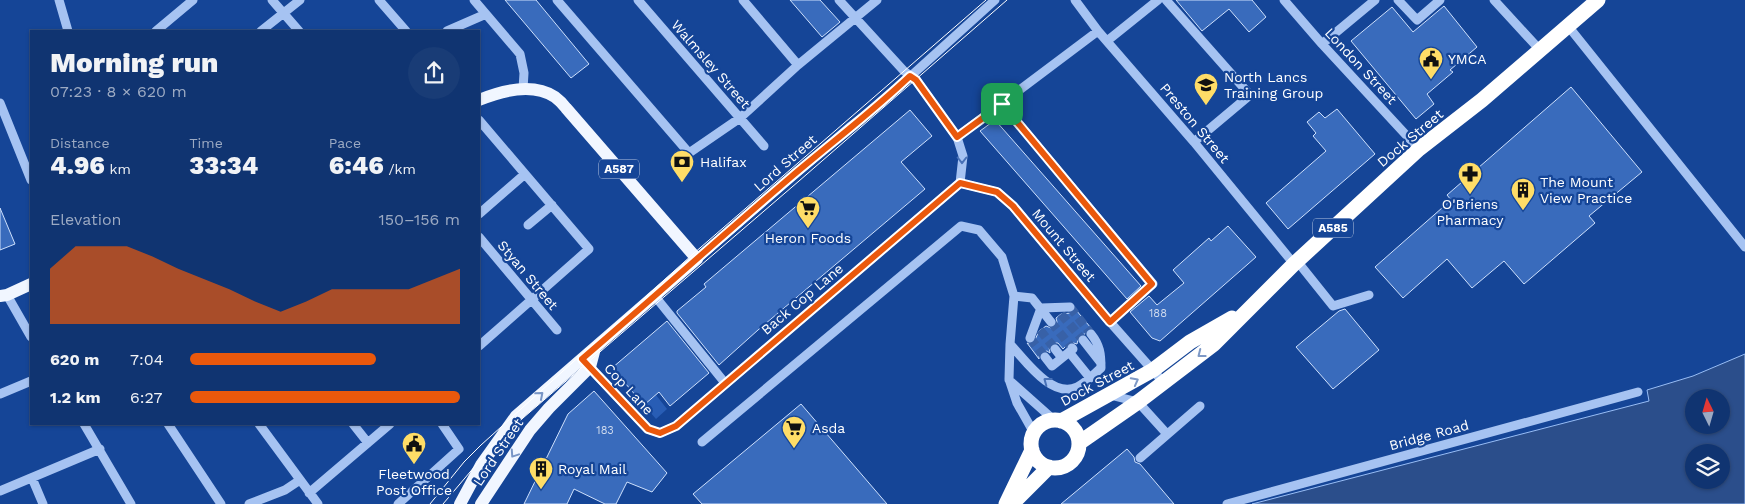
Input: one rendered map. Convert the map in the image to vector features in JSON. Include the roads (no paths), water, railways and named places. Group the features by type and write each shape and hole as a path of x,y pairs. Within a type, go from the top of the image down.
{"highway":[{"name":"Dock Street","path":"1079,443 1164,383 1214,344 1295,262 1419,149 1482,100 1598,0"},
{"name":"Dock Street","path":"1057,420 1153,370 1190,342 1248,308"},
{"path":"1057,420 1068,424 1078,435 1078,451 1071,462 1060,468 1049,467 1035,457 1031,445 1034,433 1042,424 1057,420"},
{"path":"1006,504 1032,450"},
{"path":"1012,504 1049,467"}],"main road":[{"name":"A587","path":"480,100 498,93 528,90 554,96 697,259"},
{"name":"Lord Street","path":"481,504 530,430 586,363 595,348 697,259"},
{"path":"3,295 30,284"},
{"name":"Lord Street","path":"460,504 481,465 516,416 586,363"}],"street":[{"path":"59,0 68,30"},
{"path":"157,30 193,0"},
{"path":"272,0 298,30"},
{"path":"262,30 300,0"},
{"path":"379,0 405,30"},
{"path":"474,0 520,54 528,90"},
{"path":"557,0 689,153 740,118 798,65 877,0"},
{"name":"Walmsley Street","path":"638,0 764,146"},
{"path":"743,0 798,65"},
{"path":"839,0 855,19 916,80 957,137 963,156 960,183"},
{"name":"Lord Street","path":"697,259 851,126 881,103 995,0"},
{"name":"Preston Street","path":"1074,0 1098,31 1333,306 1369,295"},
{"path":"1107,41 1158,0"},
{"path":"1166,0 1250,95 1194,142"},
{"name":"London Street","path":"1284,0 1419,149"},
{"path":"1322,44 1375,0"},
{"path":"1398,0 1417,20 1440,0"},
{"path":"1494,0 1540,50"},
{"path":"449,30 486,14"},
{"path":"1568,26 1745,247"},
{"path":"957,137 1098,31"},
{"path":"0,103 30,178"},
{"path":"1002,104 1152,284 1110,322"},
{"path":"480,121 589,249 480,345"},
{"path":"480,213 525,174"},
{"name":"Mount Street","path":"960,183 997,192 1013,206 1164,383"},
{"name":"Back Cop Lane","path":"660,433 676,426 960,183"},
{"path":"528,225 552,204"},
{"path":"702,442 961,226 979,230 1002,256 1014,296 1009,380 1017,403 1034,433"},
{"name":"Styan Street","path":"480,238 557,330"},
{"path":"3,295 30,336"},
{"path":"1014,296 1032,298 1051,322"},
{"path":"653,297 658,300 724,384"},
{"path":"1040,308 1059,311 1070,307"},
{"path":"1030,338 1038,328 1040,308"},
{"path":"1010,344 1048,384 1060,389 1076,388 1101,368 1101,353 1098,342 1091,334"},
{"path":"1082,340 1101,363"},
{"path":"1055,349 1068,353 1090,378"},
{"path":"1045,357 1052,366 1068,353"},
{"name":"Cop Lane","path":"586,363 648,429 660,433"},
{"path":"1009,380 1057,420"},
{"path":"0,394 30,381"},
{"name":"Bridge Road","path":"1227,504 1638,392"},
{"path":"1109,394 1138,402 1167,434"},
{"path":"1140,458 1200,406"},
{"path":"85,425 131,504"},
{"path":"169,425 221,504"},
{"path":"260,425 318,504"},
{"path":"355,425 368,443"},
{"path":"309,493 389,425"},
{"path":"398,504 459,448 443,425"},
{"path":"0,491 100,450"},
{"path":"32,478 43,504"},
{"path":"249,504 285,490 300,480"}],"tunnel":[{"path":"1070,307 1091,334"},
{"path":"1061,314 1083,340"},
{"path":"1051,322 1072,348"},
{"path":"1040,330 1055,349"},
{"path":"1030,338 1045,357"}],"tram line":[{"path":"430,504 464,462 481,445 693,254 986,0"},
{"path":"443,504 492,446 516,424 1007,0"}],"place":[{"name":"YMCA","path":"1431,80"},
{"name":"North Lancs Training Group","path":"1206,106"},
{"name":"Halifax","path":"682,183"},
{"name":"O'Briens Pharmacy","path":"1470,195"},
{"name":"The Mount View Practice","path":"1523,211"},
{"name":"Heron Foods","path":"808,229"},
{"name":"Asda","path":"794,449"},
{"name":"Fleetwood Post Office","path":"414,465"},
{"name":"Royal Mail","path":"541,490"}]}
